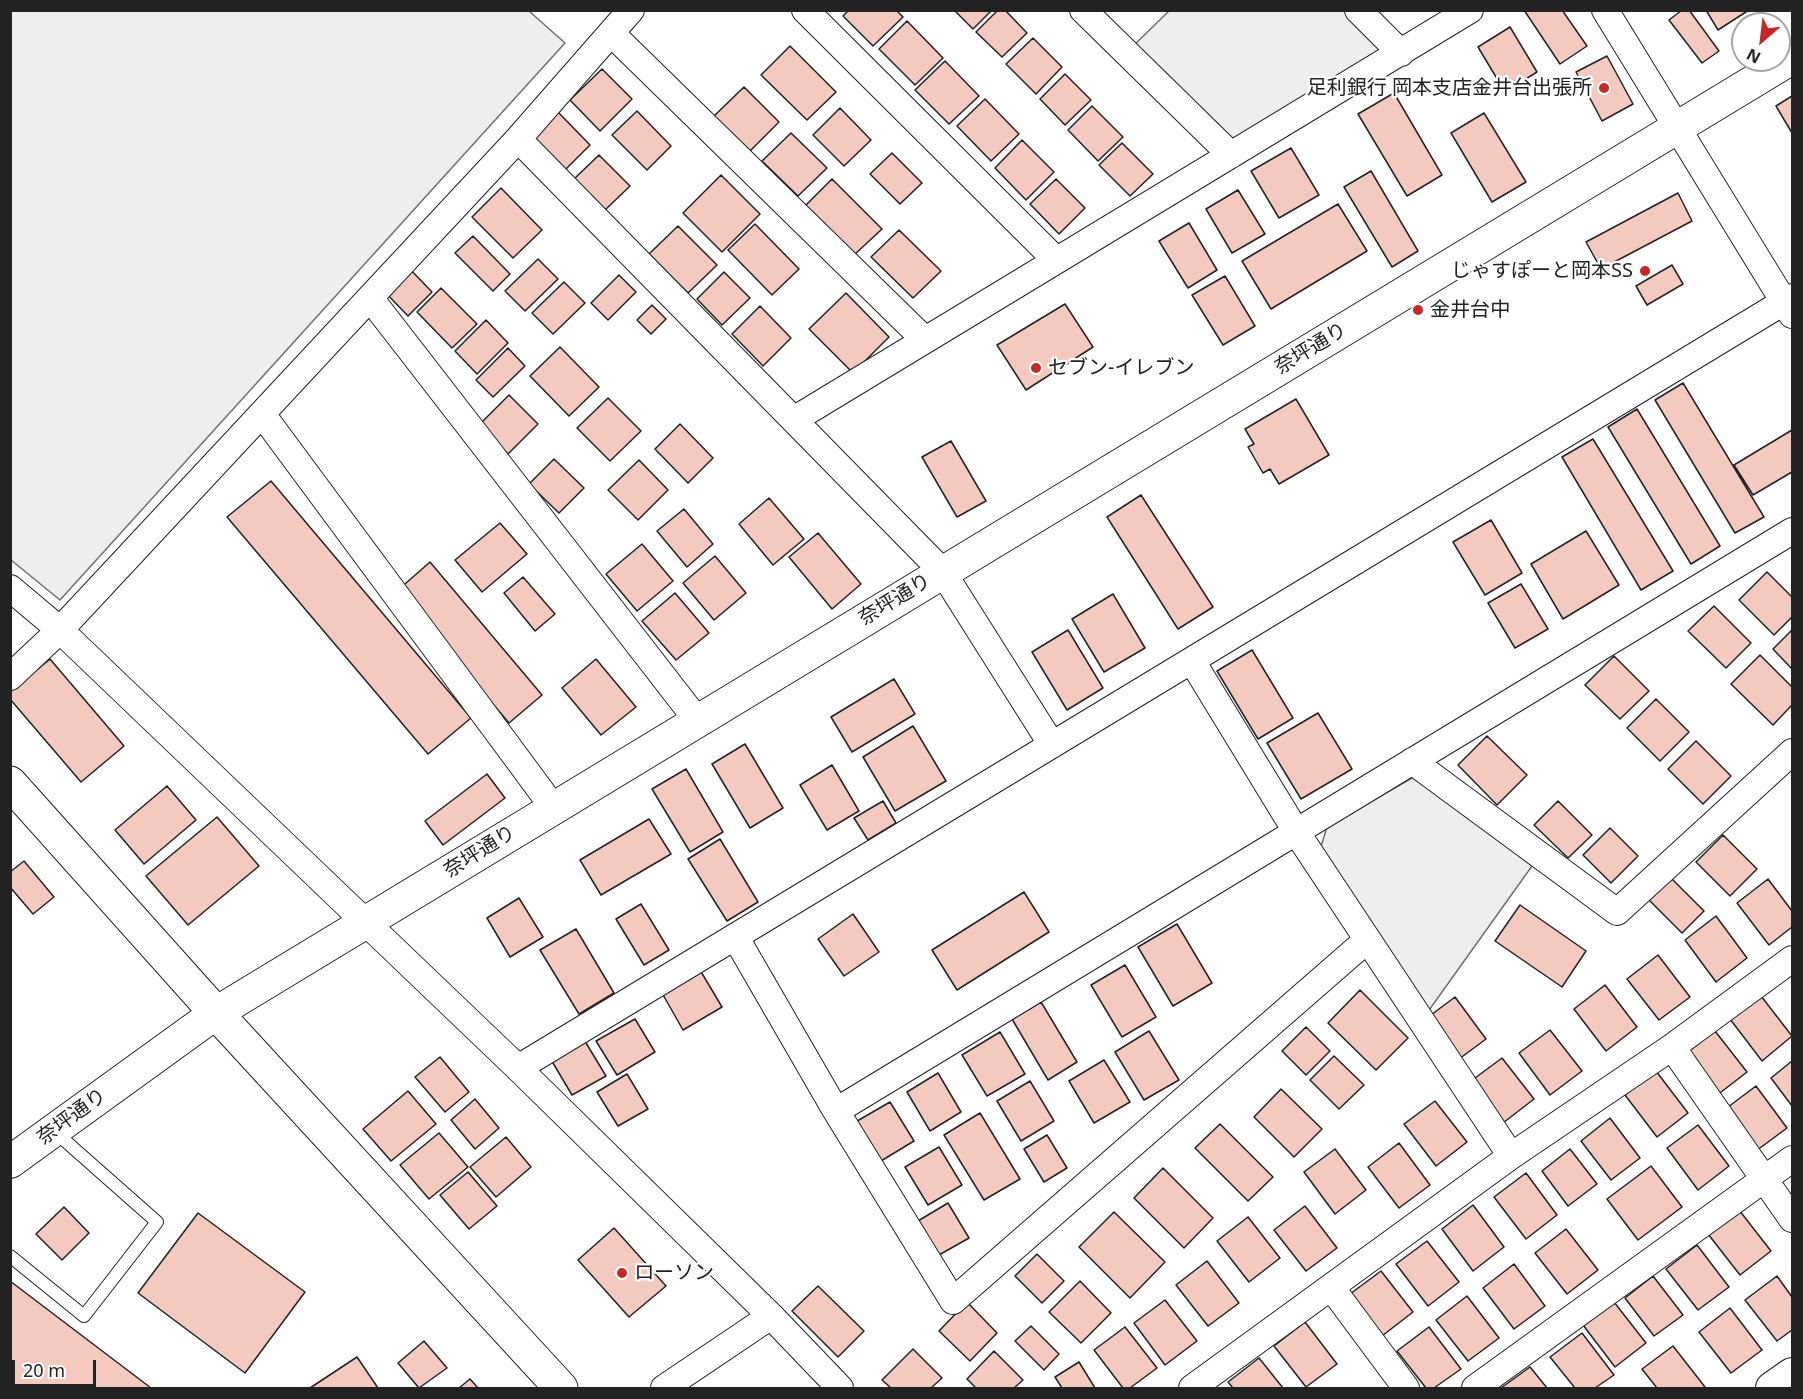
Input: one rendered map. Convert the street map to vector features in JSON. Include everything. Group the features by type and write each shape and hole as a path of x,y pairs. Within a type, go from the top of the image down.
{"main road":[{"path":"10,783 216,1013 561,1389"}],"street":[{"path":"10,677 60,630 262,414 518,139 632,10"},
{"path":"805,10 1056,260"},
{"path":"1083,10 1231,155"},
{"path":"1358,10 1401,53"},
{"path":"795,419 1470,10"},
{"path":"518,1068 1052,745 1789,305 1605,10"},
{"path":"611,33 925,340"},
{"name":"奈坪通り","path":"10,1162 216,1013 1792,58"},
{"path":"518,139 942,571 1052,745"},
{"path":"370,298 697,720"},
{"path":"262,414 553,807"},
{"path":"836,1111 1792,531"},
{"path":"10,588 60,630 518,1068 771,1316 840,1389"},
{"path":"1192,661 1297,833 1511,1156"},
{"path":"1412,761 1617,912 1792,752"},
{"path":"736,938 836,1111 953,1301 1367,940"},
{"path":"1192,1389 1511,1156 1672,1047 1792,959"},
{"path":"1672,1047 1792,1219"},
{"path":"1475,1389 1792,1159"},
{"path":"1332,1287 1406,1389"},
{"path":"664,1389 771,1316"},
{"path":"1772,1389 1792,1374"}],"lane":[{"path":"10,1256 84,1316 157,1222 53,1130"}],"shaded area":[{"path":"1344,10 1385,51 1233,144 1132,47 1169,11"},
{"path":"10,11 529,11 565,43 60,600 11,560"},
{"path":"1417,775 1532,866 1427,1013 1320,850 1327,827"}],"building":[{"path":"849,10 896,10 903,17 873,46 843,16"},
{"path":"954,10 992,10 973,29"},
{"path":"998,10 1005,10 1027,33 1002,57 976,32"},
{"path":"1524,10 1562,10 1587,46 1560,64"},
{"path":"1682,10 1689,10 1719,51 1702,63 1669,20"},
{"path":"1706,10 1749,10 1731,12 1731,22 1718,30"},
{"path":"907,21 943,58 915,85 879,49"},
{"path":"1510,27 1537,72 1505,92 1478,47"},
{"path":"1033,38 1062,67 1036,94 1006,64"},
{"path":"790,46 836,92 807,120 761,75"},
{"name":"足利銀行 岡本支店金井台出張所","path":"1607,56 1633,104 1602,121 1576,72"},
{"path":"945,61 979,96 949,124 915,90"},
{"path":"602,69 632,99 600,131 570,100"},
{"path":"1065,74 1091,100 1065,125 1040,99"},
{"path":"744,87 779,122 748,153 713,117"},
{"path":"1394,93 1442,175 1407,196 1358,114"},
{"path":"1792,96 1792,133 1776,106"},
{"path":"985,99 1019,134 991,161 957,126"},
{"path":"1092,106 1123,137 1098,161 1068,130"},
{"path":"840,108 871,140 844,166 813,135"},
{"path":"557,111 590,145 564,171 531,138"},
{"path":"637,111 671,146 647,170 612,135"},
{"path":"1484,113 1526,182 1492,202 1451,133"},
{"path":"791,133 827,168 798,196 762,161"},
{"path":"1022,140 1054,172 1026,200 995,168"},
{"path":"1122,143 1153,174 1130,196 1099,165"},
{"path":"1291,148 1319,195 1279,218 1251,171"},
{"path":"892,153 922,183 900,204 870,174"},
{"path":"599,155 630,186 604,211 574,179"},
{"path":"1371,171 1418,251 1392,267 1344,187"},
{"path":"721,175 760,214 722,252 683,213"},
{"path":"832,179 882,229 853,256 804,207"},
{"path":"1056,179 1085,208 1059,234 1030,204"},
{"path":"501,188 542,230 513,258 472,217"},
{"path":"1238,190 1265,234 1232,253 1206,209"},
{"path":"1678,193 1692,221 1601,269 1586,242"},
{"path":"1338,204 1367,251 1271,309 1242,261"},
{"path":"1189,223 1217,270 1188,288 1159,241"},
{"path":"755,224 799,269 772,295 728,250"},
{"path":"678,226 717,265 688,293 649,254"},
{"path":"899,230 941,271 913,298 871,257"},
{"path":"473,236 510,274 493,291 455,253"},
{"path":"538,259 558,279 525,311 505,291"},
{"path":"405,264 432,292 408,316 381,288"},
{"path":"1672,265 1683,284 1647,305 1636,286"},
{"path":"724,272 750,298 722,325 697,299"},
{"path":"619,275 636,292 608,320 591,303"},
{"path":"1225,276 1255,326 1223,345 1192,295"},
{"path":"564,282 585,303 553,334 532,313"},
{"path":"441,288 477,324 452,348 417,312"},
{"path":"846,293 889,337 853,373 809,329"},
{"name":"セブン-イレブン","path":"1065,304 1093,347 1026,390 997,345"},
{"path":"652,305 666,319 651,334 637,320"},
{"path":"760,306 791,338 763,366 732,334"},
{"path":"486,320 508,343 477,374 455,351"},
{"path":"560,347 599,387 569,416 530,376"},
{"path":"508,348 525,366 493,397 476,380"},
{"path":"1683,383 1764,517 1735,533 1655,400"},
{"path":"509,395 538,424 508,454 479,425"},
{"path":"608,398 641,431 610,461 577,428"},
{"path":"1296,399 1329,455 1279,484 1270,469 1263,473 1248,447 1254,444 1245,429"},
{"path":"1637,409 1720,546 1691,564 1608,427"},
{"path":"680,424 713,458 688,483 655,449"},
{"path":"1792,430 1792,472 1753,495 1734,465"},
{"path":"1593,439 1673,571 1641,590 1562,457"},
{"path":"951,441 986,501 957,517 922,457"},
{"path":"554,459 584,488 559,513 529,484"},
{"path":"639,460 668,490 638,520 608,490"},
{"path":"271,481 471,718 428,754 227,517"},
{"path":"1141,495 1213,607 1178,629 1107,517"},
{"path":"769,498 804,539 773,565 739,524"},
{"path":"684,509 713,544 687,567 657,531"},
{"path":"1491,520 1522,573 1485,595 1453,542"},
{"path":"500,523 527,554 482,592 455,560"},
{"path":"1586,531 1619,585 1563,619 1531,564"},
{"path":"818,533 861,584 832,609 789,557"},
{"path":"642,544 673,581 637,611 606,574"},
{"path":"715,556 746,593 714,620 683,583"},
{"path":"430,562 542,695 509,723 397,591"},
{"path":"1767,572 1792,597 1792,617 1774,635 1739,600"},
{"path":"523,577 555,614 535,631 504,593"},
{"path":"1521,584 1548,629 1515,648 1488,603"},
{"path":"675,593 709,633 676,660 642,621"},
{"path":"1113,594 1145,648 1104,672 1072,619"},
{"path":"1714,606 1751,643 1726,668 1688,631"},
{"path":"1068,630 1103,688 1067,710 1032,652"},
{"path":"1792,630 1792,669 1773,649"},
{"path":"1252,650 1293,718 1258,739 1217,671"},
{"path":"1760,655 1792,687 1792,705 1773,725 1731,684"},
{"path":"1614,656 1649,691 1620,719 1585,685"},
{"path":"50,659 124,746 81,782 10,699 10,692"},
{"path":"596,659 636,707 601,735 562,688"},
{"path":"894,679 915,714 852,752 831,717"},
{"path":"1656,699 1689,732 1660,761 1627,728"},
{"path":"1318,713 1352,769 1301,799 1267,743"},
{"path":"913,726 946,781 895,811 863,757"},
{"path":"1487,736 1527,775 1497,805 1458,765"},
{"path":"1696,741 1731,776 1703,804 1668,769"},
{"path":"745,744 783,808 750,828 712,764"},
{"path":"832,765 859,811 827,830 800,785"},
{"path":"686,769 723,832 690,852 652,789"},
{"path":"487,774 505,798 443,845 425,821"},
{"path":"167,786 196,820 144,864 115,830"},
{"path":"883,801 896,823 868,840 854,818"},
{"path":"1558,801 1592,835 1568,858 1534,825"},
{"path":"217,817 259,866 188,925 146,876"},
{"path":"649,819 671,854 601,895 580,860"},
{"path":"1610,828 1638,856 1611,883 1583,855"},
{"path":"1723,835 1757,869 1730,896 1696,862"},
{"path":"720,839 758,902 727,921 688,859"},
{"path":"24,861 54,897 33,914 10,887 10,872"},
{"path":"1671,878 1704,911 1682,933 1649,900"},
{"path":"1768,879 1792,911 1792,927 1769,945 1737,903"},
{"path":"1024,892 1049,932 957,990 932,950"},
{"path":"519,898 543,937 510,957 487,918"},
{"path":"641,904 669,950 644,965 616,919"},
{"path":"1520,905 1586,951 1562,987 1495,941"},
{"path":"853,914 879,952 844,976 818,939"},
{"path":"1716,916 1747,958 1716,982 1685,940"},
{"path":"1177,924 1212,983 1173,1006 1138,947"},
{"path":"576,929 614,993 579,1014 540,950"},
{"path":"1658,955 1690,997 1659,1020 1627,979"},
{"path":"1125,965 1156,1017 1122,1037 1091,985"},
{"path":"700,970 722,1007 683,1030 662,993"},
{"path":"1605,985 1637,1027 1606,1051 1574,1009"},
{"path":"1360,990 1408,1038 1376,1070 1328,1023"},
{"path":"1761,996 1792,1036 1762,1061 1730,1019"},
{"path":"1455,997 1486,1039 1455,1062 1423,1021"},
{"path":"1041,1002 1077,1062 1048,1080 1012,1019"},
{"path":"635,1019 655,1052 617,1075 596,1041"},
{"path":"1306,1027 1330,1051 1306,1075 1282,1051"},
{"path":"1550,1030 1582,1071 1550,1095 1519,1053"},
{"path":"1149,1031 1179,1080 1144,1100 1115,1052"},
{"path":"1715,1031 1747,1072 1716,1096 1684,1055"},
{"path":"1000,1032 1025,1074 987,1096 962,1055"},
{"path":"583,1038 606,1076 572,1095 550,1058"},
{"path":"1334,1056 1364,1085 1339,1109 1310,1080"},
{"path":"440,1057 469,1092 445,1112 415,1077"},
{"path":"1502,1058 1534,1099 1503,1123 1471,1081"},
{"path":"1104,1060 1130,1102 1094,1123 1069,1081"},
{"path":"1792,1061 1792,1106 1771,1078"},
{"path":"1656,1071 1688,1113 1657,1137 1625,1095"},
{"path":"938,1073 961,1112 930,1131 907,1092"},
{"path":"627,1074 648,1109 618,1126 597,1092"},
{"path":"1030,1081 1054,1121 1021,1141 997,1101"},
{"path":"1756,1086 1787,1128 1756,1151 1724,1110"},
{"path":"1281,1089 1322,1129 1294,1157 1254,1117"},
{"path":"408,1091 436,1124 391,1161 363,1129"},
{"path":"475,1099 499,1128 475,1149 451,1120"},
{"path":"1435,1101 1467,1142 1436,1166 1404,1124"},
{"path":"890,1102 914,1141 876,1164 852,1124"},
{"path":"980,1113 1020,1179 984,1200 944,1135"},
{"path":"1610,1118 1640,1158 1611,1180 1581,1141"},
{"path":"1220,1124 1273,1177 1248,1201 1195,1148"},
{"path":"1698,1125 1729,1166 1698,1190 1667,1148"},
{"path":"439,1133 468,1167 429,1199 400,1165"},
{"path":"1047,1135 1067,1168 1044,1182 1024,1149"},
{"path":"506,1137 531,1167 496,1197 470,1167"},
{"path":"1399,1143 1430,1185 1399,1208 1368,1167"},
{"path":"939,1147 962,1185 928,1205 905,1167"},
{"path":"1335,1149 1366,1190 1335,1214 1304,1172"},
{"path":"1570,1149 1597,1184 1568,1206 1542,1171"},
{"path":"1651,1166 1682,1207 1638,1240 1607,1199"},
{"path":"1163,1168 1213,1218 1184,1248 1134,1198"},
{"path":"468,1172 497,1206 469,1229 440,1195"},
{"path":"1526,1173 1557,1215 1526,1239 1494,1197"},
{"path":"948,1203 969,1238 939,1255 918,1221"},
{"path":"1473,1205 1504,1247 1473,1271 1442,1229"},
{"path":"1305,1206 1337,1248 1306,1271 1274,1230"},
{"path":"64,1207 89,1233 62,1260 36,1234"},
{"path":"1739,1210 1771,1251 1740,1275 1708,1234"},
{"path":"1114,1212 1165,1262 1130,1298 1079,1247"},
{"path":"198,1213 305,1292 245,1373 138,1293"},
{"path":"1248,1217 1280,1258 1249,1282 1217,1241"},
{"name":"ローソン","path":"614,1228 666,1286 629,1317 578,1260"},
{"path":"1566,1229 1598,1270 1567,1294 1535,1253"},
{"path":"1427,1241 1459,1282 1428,1306 1396,1264"},
{"path":"1697,1245 1729,1287 1698,1310 1666,1269"},
{"path":"1037,1254 1064,1281 1042,1303 1015,1276"},
{"path":"1207,1261 1239,1303 1208,1326 1176,1285"},
{"path":"1514,1264 1545,1306 1514,1329 1483,1288"},
{"path":"1381,1271 1413,1312 1382,1336 1350,1294"},
{"path":"1653,1276 1683,1315 1654,1336 1625,1298"},
{"path":"1777,1276 1792,1297 1792,1330 1777,1341 1745,1300"},
{"path":"10,1281 151,1388 11,1388"},
{"path":"1080,1281 1111,1313 1081,1343 1049,1312"},
{"path":"818,1286 864,1331 838,1357 792,1311"},
{"path":"1467,1296 1499,1338 1468,1361 1436,1320"},
{"path":"1165,1300 1197,1341 1165,1365 1134,1323"},
{"path":"967,1302 997,1333 970,1361 939,1331"},
{"path":"1614,1302 1646,1343 1615,1367 1583,1325"},
{"path":"1730,1308 1762,1350 1731,1373 1699,1332"},
{"path":"1305,1322 1337,1364 1306,1387 1274,1346"},
{"path":"1031,1326 1059,1354 1044,1370 1015,1341"},
{"path":"1125,1327 1157,1368 1130,1388 1123,1388 1094,1350"},
{"path":"1429,1327 1461,1369 1434,1388 1426,1388 1397,1351"},
{"path":"1582,1333 1614,1375 1595,1388 1575,1388 1550,1357"},
{"path":"424,1341 447,1368 419,1388 398,1363"},
{"path":"1673,1346 1705,1387 1657,1388 1642,1369"},
{"path":"913,1349 942,1378 931,1388 891,1388 882,1380"},
{"path":"994,1351 1023,1380 1014,1388 976,1388 967,1379"},
{"path":"357,1357 378,1388 310,1388"},
{"path":"1259,1358 1283,1388 1233,1388 1228,1382"},
{"path":"1079,1362 1095,1388 1062,1388 1055,1377"},
{"path":"1530,1367 1547,1388 1501,1388"},
{"path":"470,1379 478,1388 459,1388"}],"place":[{"name":"足利銀行 岡本支店金井台出張所","path":"1604,88"},
{"name":"じゃすぽーと岡本SS","path":"1645,271"},
{"name":"金井台中","path":"1418,310"},
{"name":"セブン-イレブン","path":"1036,368"},
{"name":"ローソン","path":"622,1273"}]}
